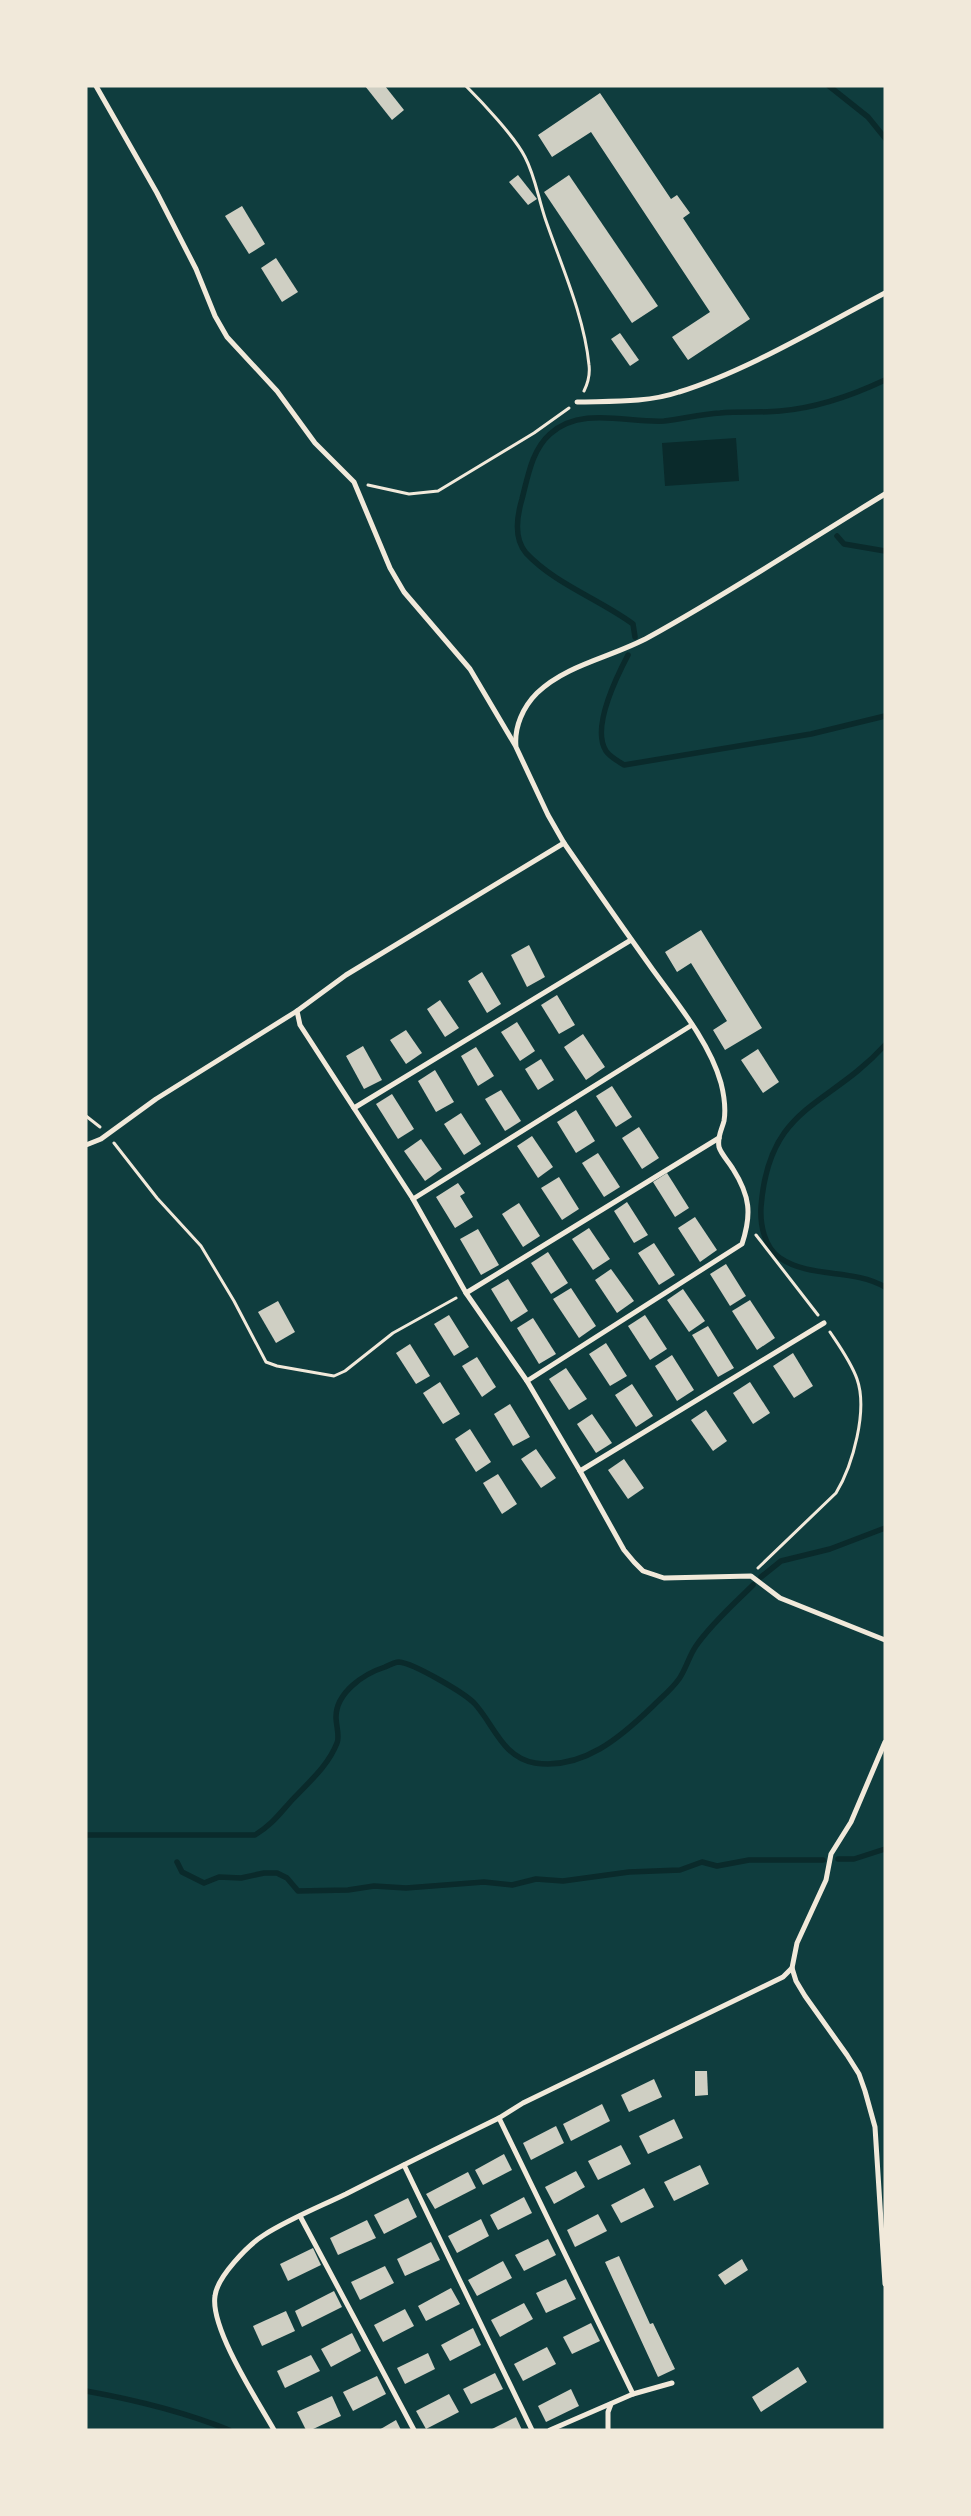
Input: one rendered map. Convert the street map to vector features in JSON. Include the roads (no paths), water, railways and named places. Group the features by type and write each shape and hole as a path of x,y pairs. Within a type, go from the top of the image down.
{"street":[{"path":"96,86 157,193 196,269 215,316 227,337 277,392 315,442 354,482 390,568 404,592 470,669 516,747 564,843 692,1025 720,1081 724,1120 719,1138 719,1148 746,1194 748,1220 742,1244 527,1381"},
{"path":"577,402 652,398 678,393 746,364 885,293"},
{"path":"516,747 515,736 523,713 537,693 550,683 670,625 885,494"},
{"path":"86,1145 107,1135 156,1099 297,1011 346,975 564,843"},
{"path":"354,1108 631,940"},
{"path":"297,1011 300,1025 413,1199 466,1293 527,1381 580,1470 624,1550 643,1571 664,1578 751,1576 780,1598 885,1640"},
{"path":"413,1199 692,1025"},
{"path":"466,1293 719,1138"},
{"path":"580,1470 824,1323"},
{"path":"885,1742 851,1822 831,1854 826,1880 797,1943 792,1968 796,1981 805,1996 859,2074 865,2091 875,2127 885,2284"},
{"path":"274,2430 222,2338 214,2304 215,2294 228,2271 249,2247 264,2235 300,2216 499,2118 531,2099 782,1977 792,1968"},
{"path":"499,2118 633,2394"},
{"path":"404,2165 532,2430"},
{"path":"300,2216 414,2430"},
{"path":"550,2430 633,2394 672,2383"},
{"path":"608,2430 608,2412 612,2403"}],"water":[{"path":"736,438 739,481 665,486 662,443"}],"waterway":[{"path":"829,86 868,117 885,138"},
{"path":"635,637 633,624 550,574 526,553 519,541 517,527 520,506 535,456 544,440 562,425 576,420 605,418 664,421 735,412 772,412 807,407 834,400 885,380"},
{"path":"837,536 844,544 885,551"},
{"path":"628,655 607,702 602,729 602,741 606,751 624,765 811,734 885,716"},
{"path":"885,1045 864,1066 805,1111 789,1127 776,1147 766,1173 761,1207 764,1235 770,1248 780,1258 805,1269 859,1277 885,1287"},
{"path":"761,1577 781,1561 830,1549 885,1528"},
{"path":"86,1835 255,1835 276,1819 329,1759 338,1740 337,1708 346,1692 368,1674 397,1662 415,1667 427,1673 469,1699 482,1712 507,1748 524,1760 553,1764 585,1756 614,1740 641,1718 670,1690 709,1629 753,1585"},
{"path":"838,1859 854,1859 885,1849"},
{"path":"177,1862 182,1872 204,1883 219,1877 241,1878 264,1873 277,1873 287,1878 298,1891 348,1890 374,1886 406,1888 484,1882 512,1885 536,1879 563,1881 629,1872 680,1870 702,1862 717,1866 749,1860 823,1860"},
{"path":"86,2391 159,2407 229,2430"}]}
